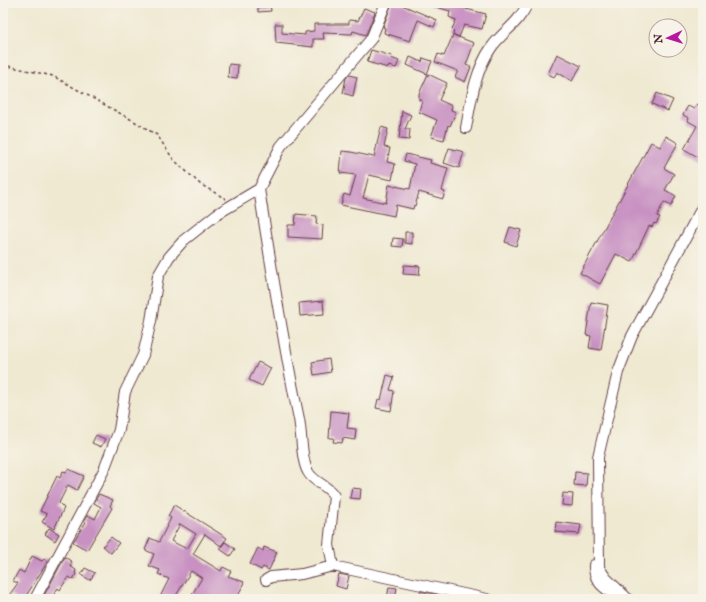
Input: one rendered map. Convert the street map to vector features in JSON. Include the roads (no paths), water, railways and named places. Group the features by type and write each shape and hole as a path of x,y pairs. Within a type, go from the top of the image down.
{"street":[{"path":"35,599 104,470 119,430 125,392 143,355 158,276 169,257 184,240 216,214 259,189 281,146 371,39 386,3"},
{"path":"466,128 473,94 482,65 491,48 519,20 528,3"},
{"path":"259,189 285,353 302,436 306,468 312,478 327,487 334,496 329,545 333,566"},
{"path":"628,599 602,574 599,568 598,457 618,372 632,336 703,206"},
{"path":"599,548 594,569 597,580 601,585 620,599"},
{"path":"266,580 271,577 302,574 333,566 487,599"}]}
